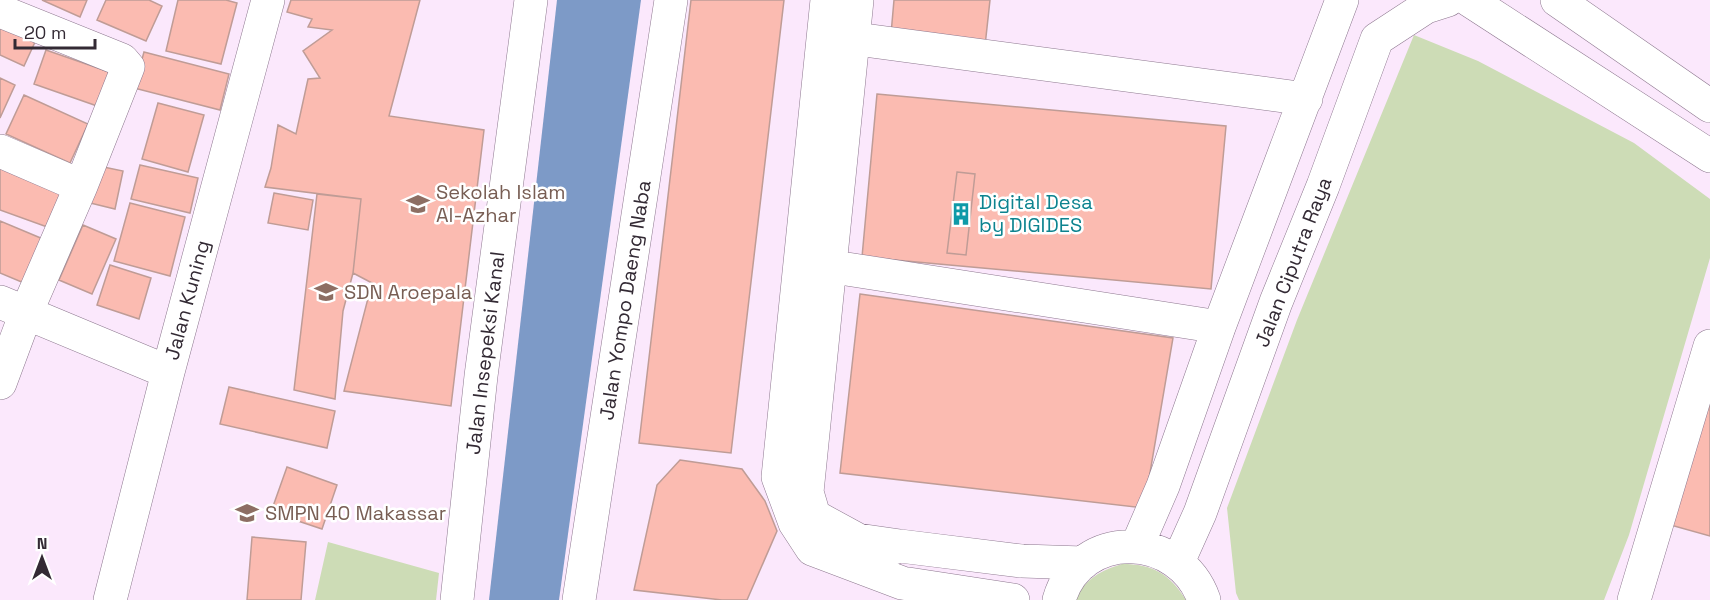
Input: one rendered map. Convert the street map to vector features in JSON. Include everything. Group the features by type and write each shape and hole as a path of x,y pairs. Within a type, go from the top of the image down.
{"street":[{"name":"Jalan Kuning","path":"110,600 168,372 268,0"},
{"name":"Jalan Insepeksi Kanal","path":"458,600 481,376 531,0"},
{"name":"Jalan Yompo Daeng Naba","path":"579,600 671,0"},
{"path":"827,0 839,37"},
{"path":"857,0 839,37 815,264 807,492 814,516 858,540 1022,561 1083,563"},
{"path":"1137,546 1163,486 1219,327 1338,12 1377,39 1426,7 1448,0"},
{"path":"1469,0 1710,156"},
{"path":"1557,0 1710,106"},
{"path":"0,11 126,63 127,71 81,186 13,307 0,383"},
{"path":"839,37 1306,99"},
{"name":"Jalan Ciputra Raya","path":"1178,562 1200,513 1276,302 1323,186 1377,39"},
{"path":"0,151 81,186"},
{"path":"815,264 1219,327"},
{"path":"815,264 778,477 795,523 812,549 902,584 1013,600"},
{"path":"1234,288 1276,302"},
{"path":"13,307 168,372"},
{"path":"1634,600 1710,346"},
{"path":"778,477 781,484 789,489 807,492"},
{"path":"900,546 887,550 879,561 881,575 902,584"},
{"path":"1059,600 1070,577 1083,563 1101,552 1122,546 1137,546 1159,551 1178,562 1196,580 1204,600"}],"green space":[{"path":"1414,35 1478,61 1634,143 1710,199 1710,258 1629,535 1604,600 1239,600 1236,593 1227,508 1297,320"},
{"path":"328,542 439,573 436,600 315,600"},
{"path":"1122,564 1143,566 1160,572 1174,583 1186,600 1076,600 1084,586 1094,576"}],"water":[{"path":"557,0 641,0 559,600 489,600"}],"building":[{"path":"42,0 87,0 80,17"},
{"path":"106,0 149,0 162,6 146,41 97,20"},
{"path":"178,0 226,0 237,3 221,64 166,51"},
{"name":"Sekolah Islam Al-Azhar","path":"291,0 420,0 389,116 484,130 451,406 344,391 372,283 353,273 361,199 265,187 271,168 278,125 296,134 308,79 320,78 303,51 332,30 308,27 312,19 287,12"},
{"path":"691,0 784,0 731,453 639,443"},
{"path":"894,0 990,0 985,46 891,34"},
{"path":"0,25 35,42 24,66 0,55"},
{"path":"46,50 112,73 100,107 34,84"},
{"path":"144,52 229,74 220,110 134,88"},
{"path":"0,78 15,85 0,118"},
{"path":"877,94 1226,126 1211,289 862,257"},
{"path":"24,95 88,124 70,163 6,134"},
{"path":"158,103 204,115 188,172 142,159"},
{"path":"0,164 64,187 50,228 0,210"},
{"path":"94,165 123,171 115,209 86,202"},
{"path":"140,165 198,178 190,213 131,199"},
{"name":"Digital Desa by DIGIDES","path":"957,172 975,174 966,255 947,253"},
{"path":"274,193 313,200 308,230 268,223"},
{"name":"SDN Aroepala","path":"317,194 361,199 353,273 343,311 335,399 294,390"},
{"path":"130,203 185,217 170,276 114,261"},
{"path":"0,221 43,239 24,283 0,273"},
{"path":"83,225 116,239 92,294 59,280"},
{"path":"110,265 151,278 139,319 97,305"},
{"path":"860,294 1173,338 1144,508 840,473"},
{"path":"1710,376 1710,536 1667,524"},
{"path":"229,387 335,411 327,448 220,424"},
{"path":"680,460 742,469 765,501 777,531 747,600 722,600 634,590 657,485"},
{"path":"287,467 337,485 322,529 271,512"},
{"path":"252,537 306,542 301,600 247,600"}],"place":[{"name":"Sekolah Islam Al-Azhar","path":"418,204"},
{"name":"Digital Desa by DIGIDES","path":"961,214"},
{"name":"SDN Aroepala","path":"326,292"},
{"name":"SMPN 40 Makassar","path":"247,513"}]}
